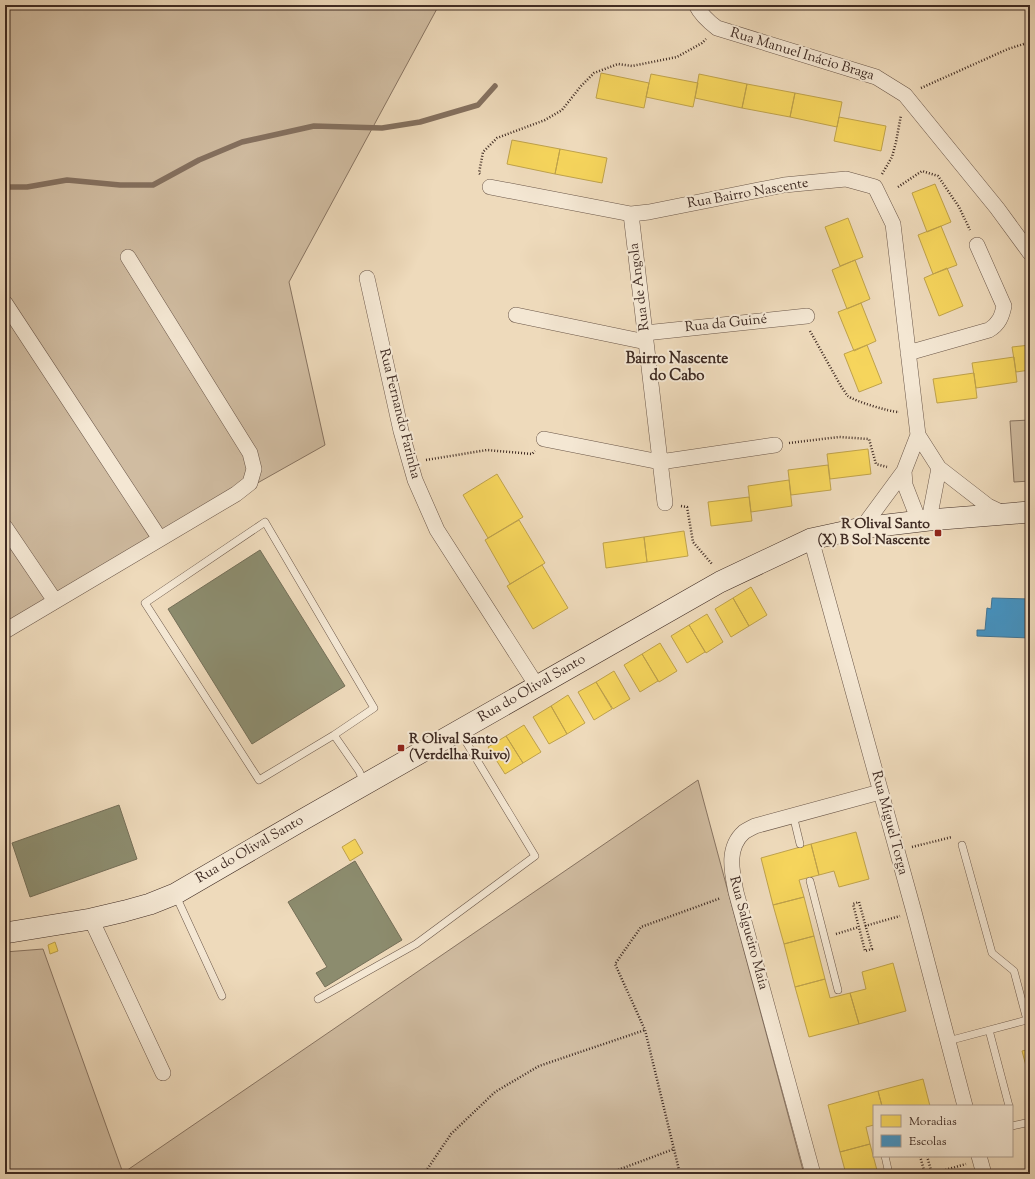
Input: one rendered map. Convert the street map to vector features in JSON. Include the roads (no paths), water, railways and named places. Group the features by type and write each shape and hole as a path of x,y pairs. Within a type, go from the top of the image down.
{"street":[{"name":"Rua Manuel Inácio Braga","path":"696,5 704,17 718,28 876,77 905,95 997,208 1030,253"},
{"name":"Rua Bairro Nascente","path":"490,187 631,214 649,212 784,184 846,179 875,187 893,224 908,353"},
{"name":"Rua de Angola","path":"631,214 665,503"},
{"path":"862,528 904,471 918,435 908,353 989,330 999,321 1002,314 1004,306 977,245"},
{"path":"5,631 236,494 250,483 254,469 250,453 128,257"},
{"name":"Rua Fernando Farinha","path":"368,278 401,431 414,480 437,530 537,686"},
{"path":"5,303 160,539"},
{"name":"Rua da Guiné","path":"516,315 646,338 807,316"},
{"path":"918,435 939,468 988,506 1005,514"},
{"path":"544,439 660,462 775,445"},
{"path":"924,520 939,468"},
{"path":"904,471 905,485 924,520"},
{"name":"Rua do Olival Santo","path":"5,933 91,919 150,904 175,894 459,730 726,579 811,539 862,528 924,520 1030,512"},
{"path":"5,527 55,601"},
{"name":"Rua Miguel Torga","path":"811,539 965,1105"},
{"name":"Rua Salgueiro Maia","path":"813,1174 736,892 732,868 732,854 736,842 744,832 755,826 880,792"},
{"path":"91,919 163,1073"},
{"path":"979,1157 984,1174"}],"lane":[{"path":"265,522 374,708 334,735 259,780 145,603 265,522"},
{"path":"318,999 416,944 536,856 459,730"},
{"path":"334,735 365,784"},
{"path":"793,815 800,844"},
{"path":"948,1041 1027,1020 1014,971 992,953 962,845"},
{"path":"810,881 838,990"},
{"path":"175,894 222,996"},
{"path":"988,1030 1009,1105"},
{"path":"1013,1126 1030,1122"},
{"path":"884,1157 889,1174"}],"waterway":[{"path":"5,187 27,187 67,180 120,185 153,185 199,160 242,142 314,126 382,128 420,122 478,105 495,86"}],"place":[{"name":"R Olival Santo (X) B Sol Nascente","path":"938,533"},
{"name":"R Olival Santo (Verdelha Ruivo)","path":"401,748"}],"district":[{"name":"Bairro Nascente do Cabo","path":"677,368"}]}
